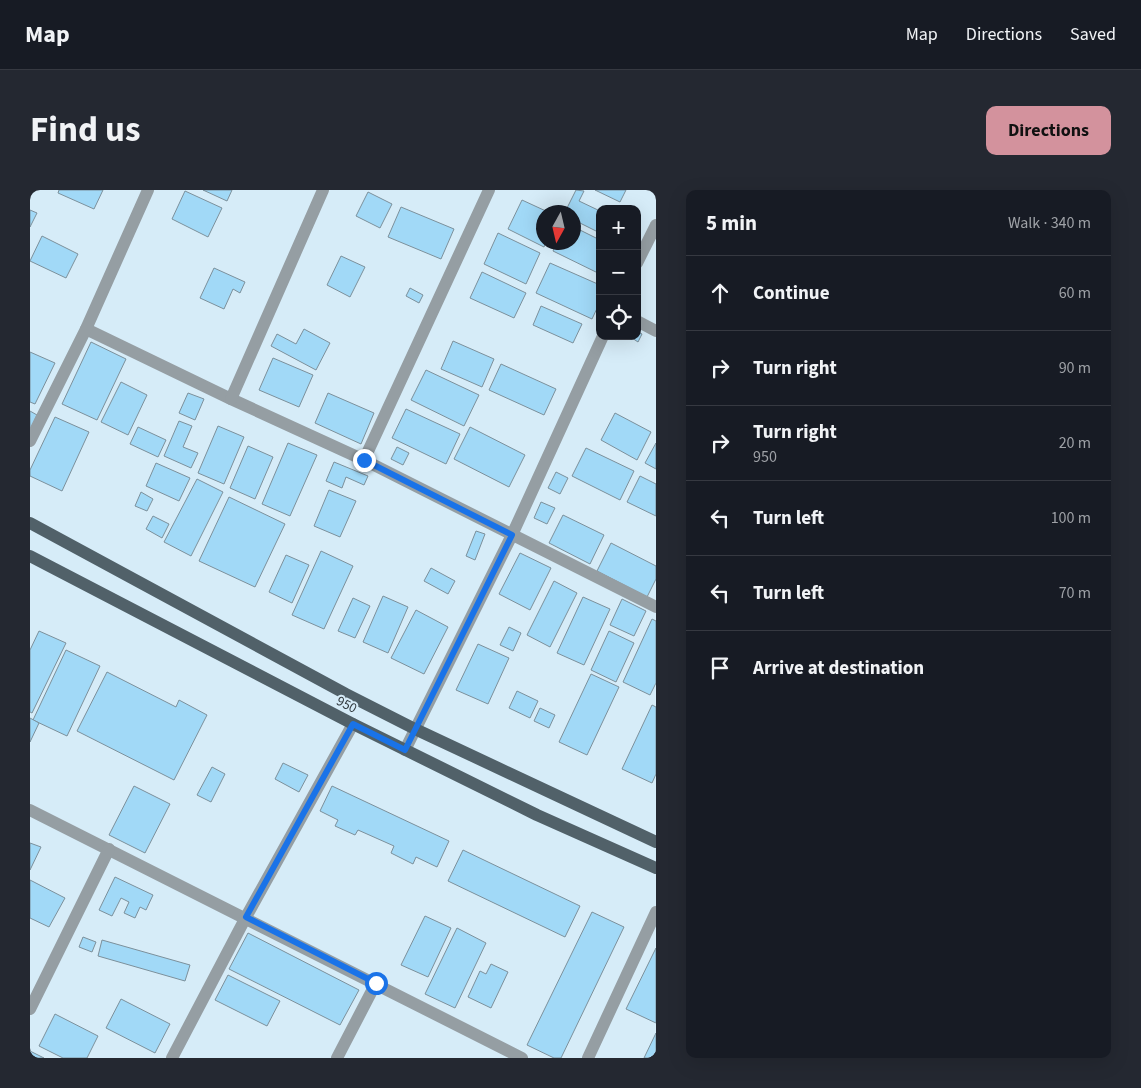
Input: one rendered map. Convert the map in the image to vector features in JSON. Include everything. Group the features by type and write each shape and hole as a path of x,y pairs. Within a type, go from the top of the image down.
{"main road":[{"name":"950","path":"30,523 346,694 415,729 656,842"},
{"name":"950","path":"30,556 353,724 537,816 656,868"}],"street":[{"path":"30,441 86,329 148,190"},
{"path":"231,399 323,190"},
{"path":"364,460 489,190"},
{"path":"641,256 656,225"},
{"path":"641,323 656,331"},
{"path":"86,329 231,399 364,460 656,607"},
{"path":"405,750 512,535 601,340"},
{"path":"172,1058 246,917 353,724"},
{"path":"30,810 246,917 522,1058"},
{"path":"30,1009 109,849"},
{"path":"588,1058 656,912"},
{"path":"337,1058 376,983"}],"building":[{"path":"59,190 103,190 94,209 58,193"},
{"path":"203,190 232,190 227,201"},
{"path":"576,190 584,191 579,201 596,209 596,231 581,224 581,205 568,205"},
{"path":"595,190 626,190 620,202"},
{"path":"185,191 222,208 208,237 172,219"},
{"path":"368,192 392,204 380,228 356,216"},
{"path":"522,200 536,206 536,243 508,229"},
{"path":"401,207 454,229 441,259 388,237"},
{"path":"30,210 37,213 30,227"},
{"path":"581,230 596,238 596,272 553,251 581,250"},
{"path":"498,233 540,253 526,284 484,264"},
{"path":"42,236 78,254 66,278 30,261"},
{"path":"341,256 365,267 350,297 327,285"},
{"path":"550,263 596,283 596,310 592,319 536,293"},
{"path":"214,268 245,282 240,293 233,289 224,309 200,298"},
{"path":"482,272 526,293 514,318 470,298"},
{"path":"410,288 423,295 419,303 406,296"},
{"path":"541,306 582,324 573,343 533,325"},
{"path":"304,329 330,343 316,370 271,346 277,334 296,344"},
{"path":"453,341 494,359 482,387 441,369"},
{"path":"91,342 126,359 97,420 62,404"},
{"path":"30,352 55,363 35,404 30,402"},
{"path":"273,358 313,375 299,407 259,390"},
{"path":"501,364 556,389 544,415 489,390"},
{"path":"426,370 479,395 464,426 411,400"},
{"path":"121,382 147,395 128,435 101,422"},
{"path":"188,393 204,399 195,420 179,413"},
{"path":"328,393 374,413 361,444 315,423"},
{"path":"406,409 460,434 446,464 392,438"},
{"path":"30,411 37,415 30,430"},
{"path":"615,413 651,432 637,460 601,440"},
{"path":"55,417 89,432 62,491 30,476 30,470"},
{"path":"179,421 192,426 183,447 198,453 191,468 164,456"},
{"path":"218,426 244,437 224,484 198,473"},
{"path":"138,427 166,440 158,457 130,444"},
{"path":"470,427 525,455 509,487 454,459"},
{"path":"288,443 317,455 290,516 262,504"},
{"path":"656,443 656,469 645,463"},
{"path":"248,446 273,457 255,499 230,488"},
{"path":"397,447 409,453 403,465 391,459"},
{"path":"586,448 634,471 620,500 572,476"},
{"path":"334,462 368,476 364,485 346,477 342,488 326,481"},
{"path":"156,463 190,478 179,501 146,486"},
{"path":"556,472 568,478 560,494 548,488"},
{"path":"640,476 656,484 656,516 627,502"},
{"path":"197,479 223,492 191,556 164,542"},
{"path":"329,490 356,501 340,537 314,526"},
{"path":"141,492 153,499 147,511 135,506"},
{"path":"229,497 285,524 255,587 199,561"},
{"path":"541,502 555,508 547,524 534,518"},
{"path":"563,515 604,535 590,564 549,543"},
{"path":"153,516 169,524 162,538 146,529"},
{"path":"476,531 485,534 475,560 466,556"},
{"path":"611,543 656,566 656,579 647,597 597,571"},
{"path":"321,551 353,566 324,629 292,615"},
{"path":"520,553 551,568 530,610 499,594"},
{"path":"286,555 309,565 292,603 269,592"},
{"path":"431,568 455,581 448,594 424,581"},
{"path":"554,581 577,593 550,647 527,635"},
{"path":"383,596 408,607 388,653 363,642"},
{"path":"583,597 610,609 584,665 557,653"},
{"path":"353,598 370,606 355,638 338,631"},
{"path":"622,599 646,611 634,636 610,625"},
{"path":"416,610 448,627 424,674 391,658"},
{"path":"652,619 656,621 656,683 650,695 623,682"},
{"path":"509,627 521,633 513,651 500,645"},
{"path":"39,631 66,643 32,713 30,712 30,650"},
{"path":"609,631 634,643 616,682 591,670"},
{"path":"478,644 509,658 488,704 456,690"},
{"path":"66,650 100,666 67,736 33,720"},
{"path":"107,672 176,707 179,700 207,715 174,780 77,731"},
{"path":"591,674 619,687 587,755 559,742"},
{"path":"517,691 538,701 530,718 509,708"},
{"path":"652,705 656,707 656,774 652,783 622,769"},
{"path":"540,708 555,715 549,728 534,721"},
{"path":"30,718 39,723 30,742"},
{"path":"283,763 308,775 299,792 275,779"},
{"path":"212,767 225,774 211,802 197,795"},
{"path":"134,786 170,804 145,853 109,835"},
{"path":"332,786 449,841 437,867 416,857 413,864 391,853 394,846 358,830 355,835 335,826 338,820 320,811"},
{"path":"30,843 41,847 30,870"},
{"path":"463,850 580,906 565,937 448,881"},
{"path":"115,877 153,895 146,910 140,907 135,918 124,913 129,902 121,898 112,916 99,910"},
{"path":"30,880 65,898 49,927 30,918"},
{"path":"592,912 624,927 561,1058 554,1058 527,1045"},
{"path":"425,916 451,928 428,977 401,965"},
{"path":"457,928 486,943 455,1008 425,994"},
{"path":"248,933 359,990 340,1025 229,969"},
{"path":"83,937 96,942 92,952 79,947"},
{"path":"102,940 190,965 185,981 98,956"},
{"path":"656,948 656,1023 626,1009"},
{"path":"491,964 508,972 491,1008 468,997 480,971 486,974"},
{"path":"228,975 280,1001 267,1026 215,1000"},
{"path":"121,999 170,1024 155,1053 106,1028"},
{"path":"55,1014 98,1036 87,1058 63,1058 39,1046"},
{"path":"656,1033 656,1058 644,1058"},
{"path":"30,1051 44,1058 30,1058"}],"route":[{"path":"364,460 512,535 405,750 353,724 246,917 376,983"}]}
